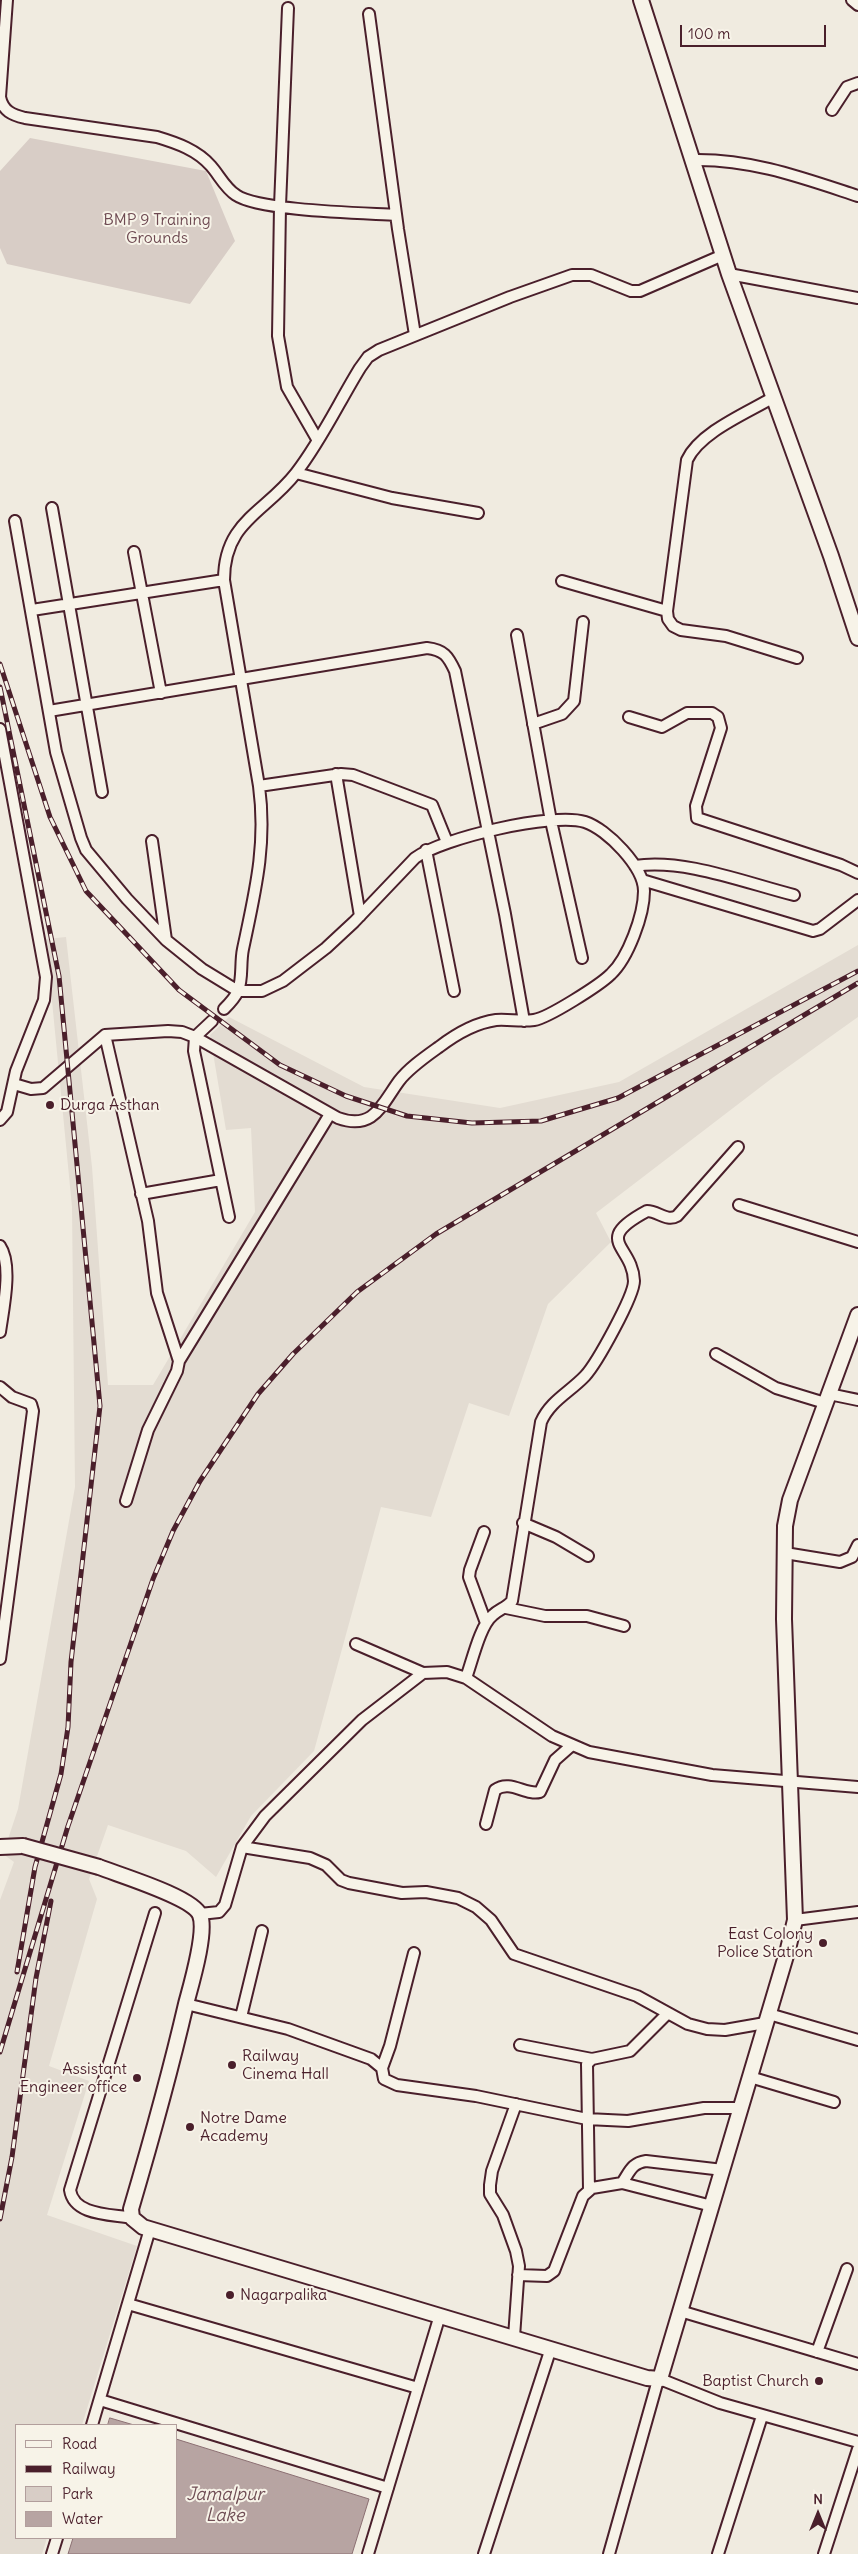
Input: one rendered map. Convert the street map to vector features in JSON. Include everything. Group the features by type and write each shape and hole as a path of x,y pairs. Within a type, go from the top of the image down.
{"street":[{"path":"7,0 0,97 2,106 7,111 25,118 158,137 177,142 196,153 210,165 237,196 280,206 396,215"},
{"path":"641,0 694,160 729,274 772,398 831,556 858,638"},
{"path":"852,0 858,5"},
{"path":"288,8 280,206 278,336 282,370 295,404 317,439"},
{"path":"369,14 396,215 415,335"},
{"path":"832,110 841,93 847,87 858,83"},
{"path":"694,160 721,160 764,166 858,196"},
{"path":"224,1010 238,991 263,843 263,812 224,580 227,551 234,536 296,473 368,357 379,350 510,297 572,275 591,276 631,291 640,291 723,255"},
{"path":"729,274 858,298"},
{"path":"772,398 707,436 690,452 687,460 667,611 668,619 673,626 681,630 726,636 797,658"},
{"path":"296,473 392,498 478,513"},
{"path":"52,508 71,604 102,792"},
{"path":"14,1084 31,1088 43,1088 105,1035 168,1031 182,1032 195,1037 330,1114 349,1122 377,1114 404,1076 457,1033 486,1022 524,1021 543,1018 611,975 630,947 642,906 644,891 642,880 635,866 618,845 594,826 575,820 551,821 488,832 447,842 426,850 415,858 360,916 326,948 283,981 262,990 238,991 202,969 166,940 127,899 86,850 56,752 15,521"},
{"path":"134,552 161,693"},
{"path":"32,610 224,580"},
{"path":"562,581 667,611"},
{"path":"534,724 562,714 574,701 583,622"},
{"path":"517,635 551,821 582,958"},
{"path":"49,711 427,648 440,649 448,657 455,671 524,1021"},
{"path":"629,717 662,727 687,712 712,713 718,717 721,728 696,806 697,818 834,862 858,873"},
{"path":"0,729 46,977 44,1000 28,1038 7,1112 0,1120"},
{"path":"259,786 336,774 353,775 432,805 447,842"},
{"path":"336,774 360,916"},
{"path":"152,842 166,940"},
{"path":"426,850 454,991"},
{"path":"635,866 649,863 692,869 794,895"},
{"path":"642,880 813,931 820,929 858,900"},
{"path":"212,1021 195,1037 195,1056 229,1217"},
{"path":"105,1035 148,1221 157,1293 179,1360"},
{"path":"126,1501 148,1430 177,1371 179,1360 330,1114"},
{"path":"506,1608 514,1593 536,1442 544,1415 548,1408 585,1376 595,1363 632,1292 634,1282 633,1271 618,1243 617,1237 621,1230 647,1211 653,1211 668,1218 678,1216 738,1147"},
{"path":"141,1194 221,1180"},
{"path":"739,1205 858,1242"},
{"path":"0,1246 5,1254 5,1282 0,1332"},
{"path":"609,2554 659,2379 742,2108 794,1920 784,1526 790,1500 858,1315"},
{"path":"716,1354 776,1388 826,1398 858,1400"},
{"path":"0,1387 12,1397 30,1404 33,1411 0,1659"},
{"path":"524,1523 556,1537 588,1556"},
{"path":"484,1532 469,1577 486,1624"},
{"path":"784,1553 840,1562 852,1557 858,1545"},
{"path":"466,1678 486,1624 493,1614 506,1608 545,1616 587,1616 624,1626"},
{"path":"356,1644 423,1673 447,1672 466,1678 552,1736 589,1752 612,1758 712,1775 858,1787"},
{"path":"200,1914 219,1912 225,1905 242,1847 264,1816 362,1720 423,1673"},
{"path":"486,1824 495,1790 502,1786 522,1788 535,1793 540,1792 555,1760 572,1745"},
{"path":"0,1847 23,1846 99,1868 187,1901 200,1914 202,1928 186,2004 161,2108 131,2209 132,2218"},
{"path":"242,1847 310,1858 326,1865 341,1880 349,1883 402,1893 426,1892 458,1898 476,1907 490,1920 514,1954 637,1996 688,2024 707,2029 725,2030 767,2018 858,2040"},
{"path":"794,1920 858,1912"},
{"path":"155,1913 70,2190 72,2200 78,2207 132,2218 143,2227 659,2379 720,2403 858,2442"},
{"path":"241,2018 262,1931"},
{"path":"414,1953 390,2046 382,2068 384,2079 397,2085 516,2104 587,2119 628,2121 704,2108 742,2108"},
{"path":"186,2004 288,2029 371,2059 382,2068"},
{"path":"520,2045 592,2059 630,2051 668,2013"},
{"path":"588,2190 585,2072 587,2064 592,2059"},
{"path":"750,2077 834,2102"},
{"path":"514,2337 518,2275 516,2251 503,2215 490,2194 492,2171 516,2104"},
{"path":"622,2183 634,2164 646,2161 723,2170"},
{"path":"518,2275 547,2276 554,2271 583,2196 588,2190 622,2183 712,2206"},
{"path":"92,2424 150,2229"},
{"path":"818,2352 847,2269"},
{"path":"128,2304 418,2388"},
{"path":"680,2311 858,2364"},
{"path":"368,2554 440,2315"},
{"path":"484,2554 551,2348"},
{"path":"100,2400 388,2488"},
{"path":"718,2554 762,2416"},
{"path":"824,2554 858,2449"},
{"path":"52,2554 57,2539"}],"shaded area":[{"path":"66,937 92,1167 108,1385 153,1385 255,1212 251,1128 226,1130 210,1035 229,1017 364,1087 500,1108 619,1082 858,945 858,1017 771,1079 596,1213 611,1242 548,1304 509,1416 469,1403 431,1517 381,1507 314,1751 251,1816 216,1877 186,1851 108,1825 89,1879 97,1899 49,2066 89,2081 47,2215 137,2246 82,2424 15,2424 15,2539 47,2539 42,2554 0,2554 0,1900 14,1862 3,1854 18,1809 75,1487 72,1207 46,939"}],"green space":[{"name":"BMP 9 Training Grounds","path":"30,138 206,171 235,241 190,304 7,264 0,248 0,171"}],"water":[{"path":"110,2418 131,2424 108,2424"},
{"name":"Jamalpur Lake","path":"178,2440 369,2499 352,2554 68,2554 73,2539 178,2539"}],"railway":[{"path":"0,664 50,817 86,891 179,990 280,1065 346,1096 407,1116 472,1123 541,1121 618,1098 858,971"},
{"path":"0,687 59,976 100,1406 71,1662 68,1727 61,1774 35,1867 17,1972"},
{"path":"0,2052 68,1826 153,1579 173,1531 200,1481 258,1394 293,1354 357,1292 436,1234 858,983"},
{"path":"0,2219 12,2157 36,1978 51,1901"}],"place":[{"name":"Durga Asthan","path":"50,1105"},
{"name":"East Colony Police Station","path":"823,1943"},
{"name":"Railway Cinema Hall","path":"232,2065"},
{"name":"Assistant Engineer office","path":"137,2078"},
{"name":"Notre Dame Academy","path":"190,2127"},
{"name":"Nagarpalika","path":"230,2295"},
{"name":"Baptist Church","path":"819,2381"}]}
